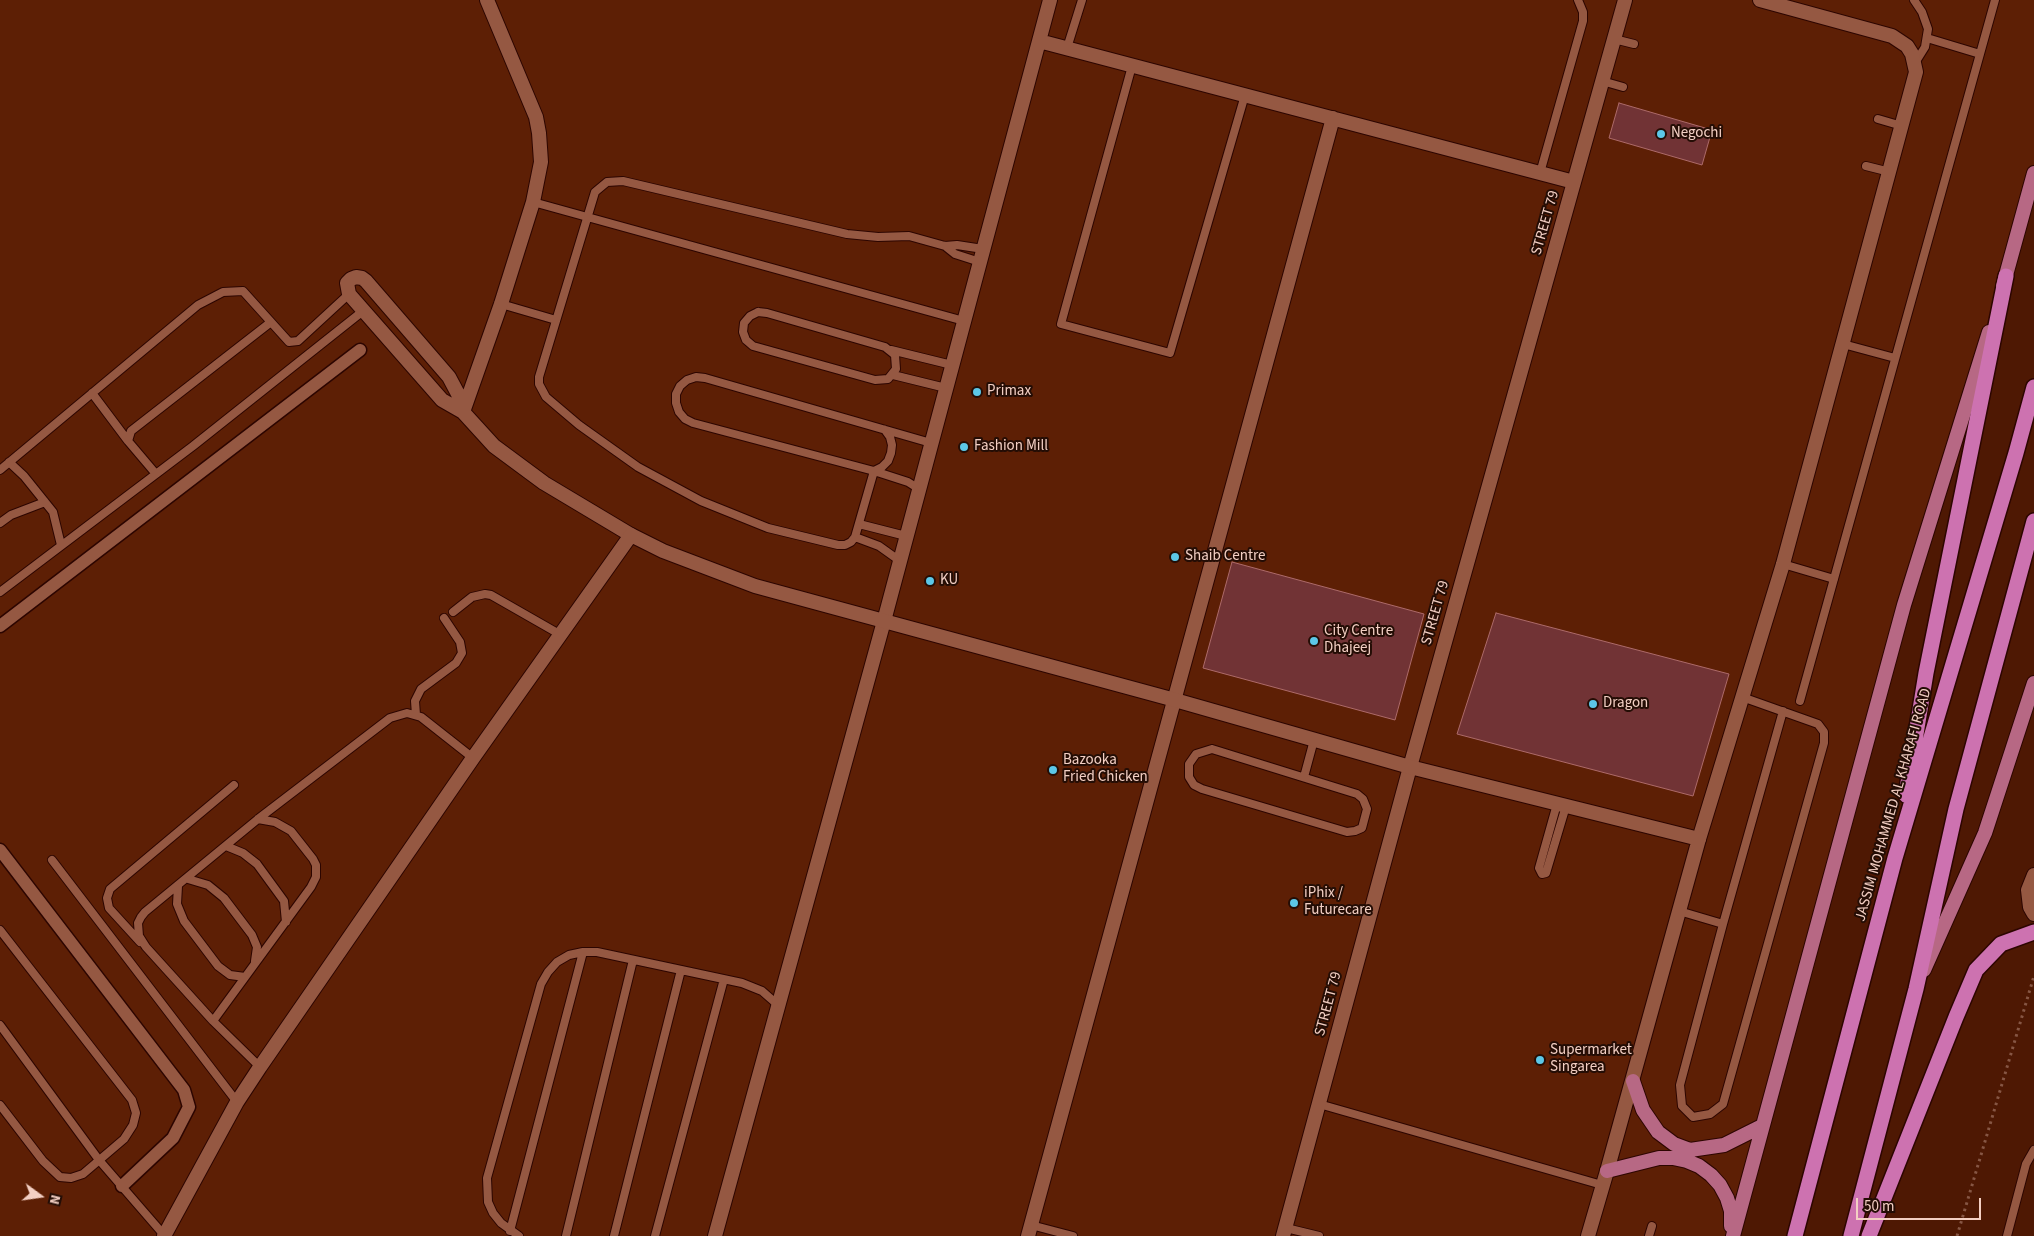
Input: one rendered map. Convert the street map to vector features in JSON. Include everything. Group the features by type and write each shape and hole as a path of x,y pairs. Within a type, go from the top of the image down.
{"highway":[{"path":"1895,858 1926,673 2006,276"},
{"name":"JASSIM MOHAMMED AL KHARAFI ROAD","path":"1795,1236 1895,858 2034,386"},
{"path":"1851,1236 1916,989 1956,809 2034,521"},
{"path":"1869,1236 1976,970 2001,944 2034,932"}],"main road":[{"path":"1732,1236 1904,605 2006,276 2033,178 2034,168"},
{"path":"1916,989 1985,832 2034,683"},
{"path":"1633,1080 1643,1110 1658,1132 1674,1144 1690,1150 1724,1145 1762,1126"},
{"path":"1607,1171 1659,1158 1673,1158 1699,1166 1715,1180 1727,1198 1732,1236"}],"street":[{"path":"463,412 534,202 541,162 540,133 530,102 487,0"},
{"path":"715,1236 884,621 1050,0"},
{"name":"STREET 79","path":"1284,1232 1410,767 1625,0"},
{"path":"1588,1236 1699,839 1783,564 1915,81 1915,63 1907,46 1892,36 1760,0"},
{"path":"1039,41 1574,182"},
{"path":"1030,1230 1332,118"},
{"path":"463,412 458,394 449,377 366,281 356,277 350,279 347,284 349,294 363,311 442,400 463,412 494,446 570,500 663,551 755,586 1175,700 1410,767 1699,839"},
{"path":"0,626 360,350"},
{"path":"163,1236 238,1102 260,1067 473,758 631,535"},
{"path":"0,850 184,1090 189,1107 173,1138 122,1186"},
{"path":"2034,875 2028,890 2030,907 2034,914"}],"lane":[{"path":"1067,48 1082,0"},
{"path":"1540,174 1583,21 1583,12 1578,0"},
{"path":"1914,0 1926,20 1927,38 1925,47 1915,63"},
{"path":"1800,701 1995,0"},
{"path":"1614,38 1634,44"},
{"path":"1927,38 1980,54"},
{"path":"1132,66 1061,324 1170,353 1245,96"},
{"path":"1602,81 1623,87"},
{"path":"1878,119 1902,126"},
{"path":"1866,166 1890,172"},
{"path":"885,430 890,437 891,454 882,467 874,471 855,537 851,542 838,546 777,530 743,518 669,485 608,447 552,403 542,391 539,377 595,192 607,182 615,180 847,234 878,237 909,236 945,246 957,245 981,256"},
{"path":"534,202 964,321"},
{"path":"945,246 955,254 981,256"},
{"path":"0,470 198,305 223,292 243,291 289,342 298,341 349,294"},
{"path":"501,304 556,320"},
{"path":"0,592 156,474 363,311"},
{"path":"891,350 897,362 893,374 888,379 875,380 753,346 746,340 743,332 744,323 750,316 758,312 767,313 891,350 952,365"},
{"path":"128,441 131,431 271,322"},
{"path":"1843,344 1896,358"},
{"path":"893,374 946,388"},
{"path":"919,489 902,480 874,471 693,423 679,412 676,394 680,386 687,380 696,377 705,378 931,443"},
{"path":"92,393 128,441 156,474"},
{"path":"10,462 53,512 61,545"},
{"path":"0,523 11,515 45,502"},
{"path":"859,524 906,536"},
{"path":"855,537 879,546 900,561"},
{"path":"1783,564 1834,579"},
{"path":"453,612 472,598 485,594 492,595 561,635"},
{"path":"416,715 415,701 421,689 456,663 462,653 460,642 444,618"},
{"path":"1742,697 1783,711 1818,724 1824,732 1824,743 1723,1104 1710,1114 1693,1117 1682,1106 1680,1085 1783,711"},
{"path":"146,947 139,936 138,924 145,912 188,879 258,819 390,718 407,713 416,715 473,758"},
{"path":"1304,777 1314,740"},
{"path":"1212,749 1304,777 1357,794 1363,799 1367,809 1362,828 1355,832 1347,832 1202,789 1194,785 1189,777 1189,764 1196,754 1212,749"},
{"path":"234,785 110,889 107,898 109,908 213,1022 260,1067"},
{"path":"1562,805 1546,873 1542,874 1539,868 1562,805"},
{"path":"213,1022 286,922 314,882 316,876 316,865 290,830 275,822 258,819"},
{"path":"226,846 243,853 257,864 284,901 286,922"},
{"path":"52,860 238,1102"},
{"path":"188,879 208,885 224,898 255,941 255,963"},
{"path":"178,886 177,904 184,921 218,966 230,975 244,977"},
{"path":"1679,911 1723,924"},
{"path":"0,930 132,1100 136,1113 124,1139 83,1174 71,1178 60,1177 43,1161 0,1106"},
{"path":"510,1231 583,952"},
{"path":"519,1236 510,1231 493,1213 488,1202 486,1178 541,984 548,972 558,962 570,955 596,952 752,986 762,991 778,1005"},
{"path":"566,1236 633,960"},
{"path":"614,1236 681,970"},
{"path":"655,1236 724,979"},
{"path":"0,1024 99,1160 163,1236"},
{"path":"1319,1104 1602,1185"},
{"path":"2006,1236 2026,1164 2034,1150"},
{"path":"1649,1236 1652,1226"},
{"path":"1030,1230 1073,1236"},
{"path":"1284,1232 1319,1236"}],"path":[{"path":"1957,1236 2034,976"}],"shaded area":[{"path":"0,0 2034,0 2034,168 2006,276 1904,605 1733,1236 0,1236"}],"building":[{"name":"Negochi","path":"1619,103 1712,130 1702,165 1609,138"},
{"name":"City Centre Dhajeej","path":"1232,562 1424,614 1395,720 1203,668"},
{"name":"Dragon","path":"1496,613 1729,674 1693,796 1457,734"}],"place":[{"name":"Negochi","path":"1661,134"},
{"name":"Primax","path":"977,392"},
{"name":"Fashion Mill","path":"964,447"},
{"name":"Shaib Centre","path":"1175,557"},
{"name":"KU","path":"930,581"},
{"name":"City Centre Dhajeej","path":"1314,641"},
{"name":"Dragon","path":"1593,704"},
{"name":"Bazooka Fried Chicken","path":"1053,770"},
{"name":"iPhix / Futurecare","path":"1294,903"},
{"name":"Supermarket Singarea","path":"1540,1060"}]}
